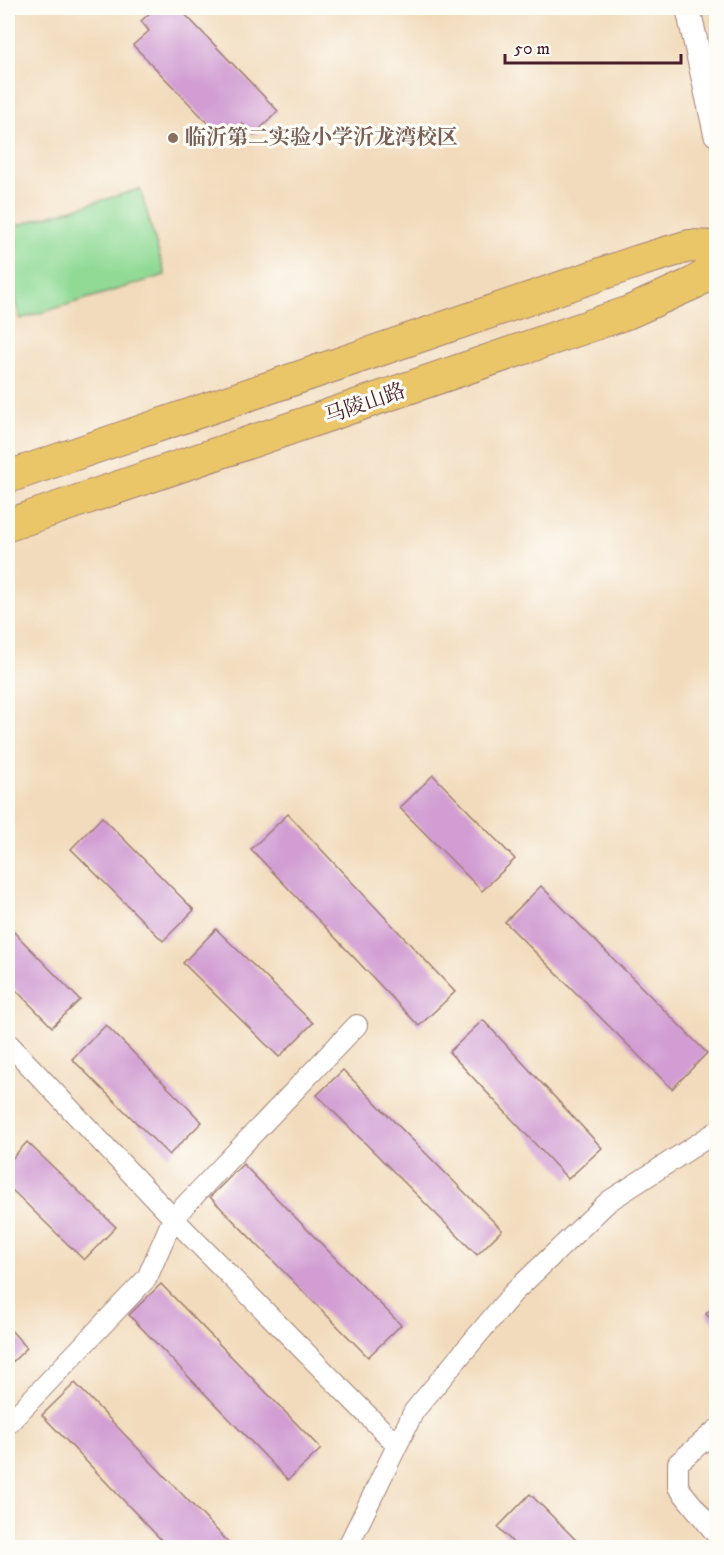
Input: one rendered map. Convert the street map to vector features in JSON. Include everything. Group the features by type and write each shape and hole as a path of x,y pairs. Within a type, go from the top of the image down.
{"main road":[{"path":"8,477 639,261 689,246 717,247"},
{"name":"马陵山路","path":"8,525 627,314 694,283 717,268"}],"street":[{"path":"688,8 717,134"},
{"path":"8,1424 147,1278 173,1218 357,1025"},
{"path":"8,1043 173,1218 397,1444"},
{"path":"347,1548 414,1411 513,1293 609,1201 717,1131"},
{"path":"717,1430 678,1462 678,1487 717,1534"}],"green space":[{"path":"140,189 165,275 20,319 8,275 8,228"}],"building":[{"path":"155,8 179,8 278,111 254,135 242,123 226,142 133,45 149,31 141,21"},
{"path":"433,775 515,859 482,891 400,808"},
{"path":"288,814 455,992 419,1026 251,849"},
{"path":"102,817 194,910 163,941 71,849"},
{"path":"541,886 707,1053 672,1089 505,922"},
{"path":"8,926 80,1000 52,1027 8,982"},
{"path":"216,929 313,1023 279,1057 183,963"},
{"path":"483,1020 602,1148 568,1179 449,1052"},
{"path":"106,1025 202,1122 169,1155 72,1059"},
{"path":"343,1070 502,1230 477,1255 317,1095"},
{"path":"27,1142 116,1227 84,1260 8,1186 8,1163"},
{"path":"243,1164 401,1325 368,1357 210,1197"},
{"path":"161,1284 321,1449 288,1480 129,1315"},
{"path":"716,1304 716,1324 706,1314"},
{"path":"8,1327 27,1348 8,1366"},
{"path":"75,1383 234,1548 169,1548 42,1415"},
{"path":"530,1494 584,1548 518,1548 498,1527"}],"place":[{"name":"临沂第二实验小学沂龙湾校区","path":"173,138"}]}
